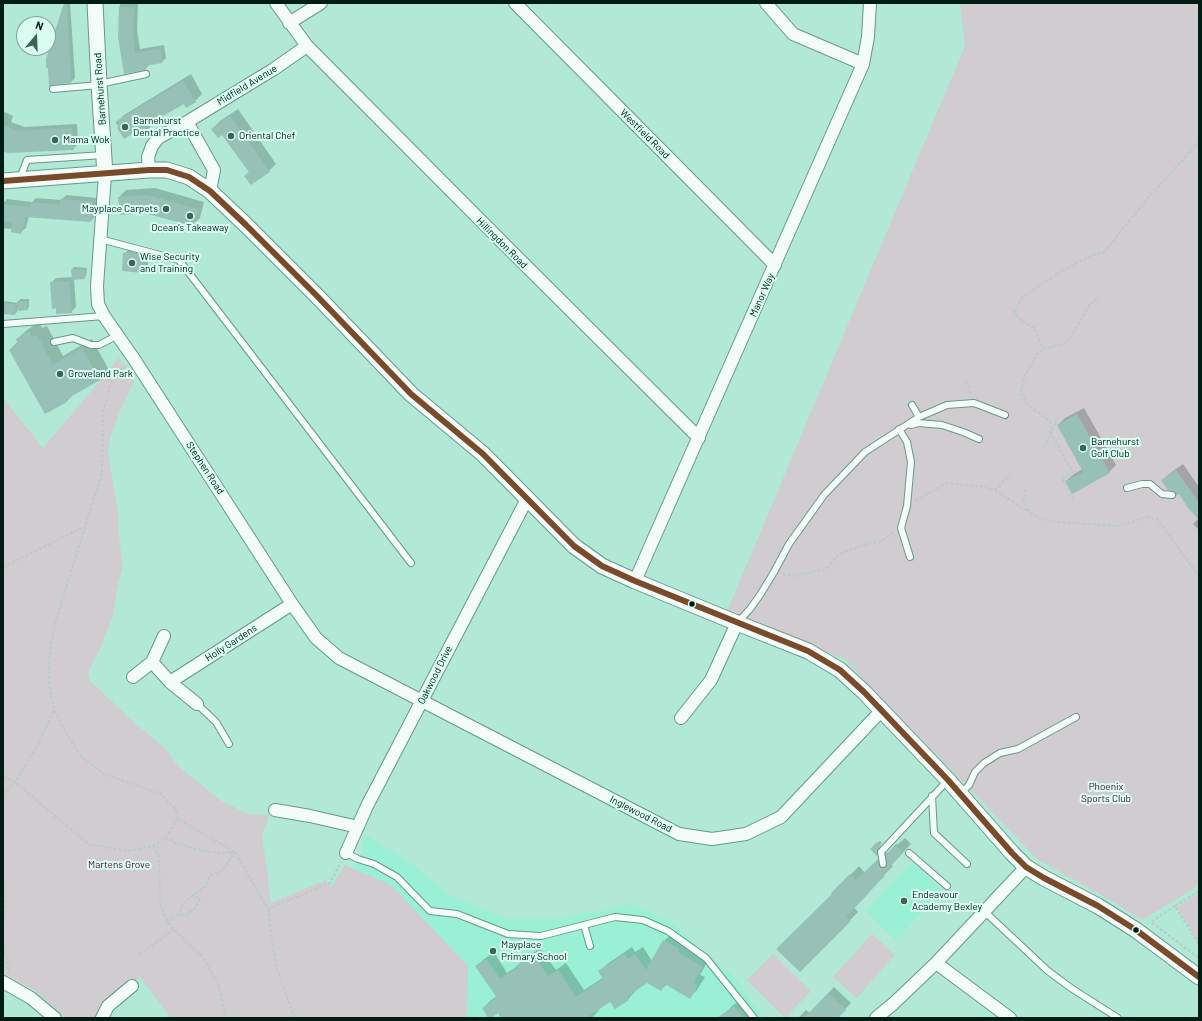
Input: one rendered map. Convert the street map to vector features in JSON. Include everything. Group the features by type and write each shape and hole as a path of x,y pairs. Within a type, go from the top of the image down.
{"street":[{"name":"Barnehurst Road","path":"95,3 105,174"},
{"path":"276,3 307,46"},
{"path":"289,23 321,3"},
{"name":"Westfield Road","path":"515,3 775,265"},
{"path":"766,3 793,34 863,64"},
{"name":"Manor Way","path":"635,581 863,64 868,37 870,3"},
{"name":"Midfield Avenue","path":"149,170 148,157 152,146 158,138 274,69 307,46"},
{"name":"Hillingdon Road","path":"307,46 512,253 699,438"},
{"path":"187,122 214,170 210,191"},
{"path":"3,181 149,170 167,170 189,177 210,191 246,225 411,394 483,454 574,546 602,566 737,624 808,651 840,670 864,692 948,780 1026,867 1105,910 1136,930 1199,977"},
{"name":"Stephen Road","path":"105,174 97,286 98,304 104,316 134,358 292,604 316,638 339,658 422,701"},
{"name":"Oakwood Drive","path":"346,853 367,806 527,499"},
{"name":"Holly Gardens","path":"170,682 292,604"},
{"path":"681,718 711,680 737,624"},
{"path":"132,677 152,662 164,636"},
{"path":"152,662 170,682 198,704"},
{"name":"Inglewood Road","path":"422,701 679,834 712,840 746,834 781,817 881,711"},
{"path":"275,810 310,816 358,828"},
{"path":"876,1018 936,963 1026,867"},
{"path":"936,963 1010,1018"},
{"path":"3,982 31,998 50,1016"},
{"path":"102,1018 108,1006 132,986"}],"lane":[{"path":"53,89 99,84 146,74"},
{"path":"20,180 24,160 104,155"},
{"path":"100,239 179,260 411,563"},
{"path":"3,324 104,316"},
{"path":"54,342 73,338 91,345 99,346 118,335"},
{"path":"737,624 750,609 774,572 789,544 824,495 865,452 919,417 947,405 974,403 1005,415"},
{"path":"912,405 919,417"},
{"path":"899,429 918,423 942,425 964,432 979,439"},
{"path":"899,429 907,442 911,462 907,506 901,528 910,558"},
{"path":"1127,488 1142,484 1150,484 1162,494 1172,495"},
{"path":"198,704 216,722 229,744"},
{"path":"960,794 968,785 975,772 984,763 1000,753 1018,749 1076,717"},
{"path":"883,864 881,852 948,780"},
{"path":"932,796 934,833 967,864"},
{"path":"346,853 374,864 397,877 430,911 457,914 508,934 541,936 615,917 642,920 668,931 706,958 754,1018"},
{"path":"909,853 947,886"},
{"path":"985,912 1048,971 1071,988 1118,1018"},
{"path":"584,925 590,946"}],"path":[{"path":"1016,313 1017,306 1023,297 1060,272 1090,256 1104,252 1148,198 1199,142"},
{"path":"1074,501 1062,480 1073,473 1051,433 1050,421 1028,405 1021,393 1024,377 1037,355 1043,349 1063,344 1071,337 1090,305 1099,297"},
{"path":"1013,310 1022,321 1034,328 1043,349"},
{"path":"3,776 15,782 88,844 128,851 153,846 165,838 178,819 176,810 161,794 104,774 82,757 67,735 54,709 49,684 49,658 55,623 102,473 103,413 112,380 134,358"},
{"path":"966,381 974,403"},
{"path":"1044,447 1057,418"},
{"path":"994,490 1010,474"},
{"path":"907,506 947,483 979,486 994,490 1042,519 1056,522 1119,526 1147,517 1157,519 1199,576"},
{"path":"1025,489 1024,501 1029,512"},
{"path":"3,567 84,527"},
{"path":"774,572 794,576 826,569 838,555 863,545 882,541 901,528"},
{"path":"3,794 15,782 36,748 54,709"},
{"path":"178,819 234,852 268,909 276,968 294,1018"},
{"path":"165,838 181,845 204,851 220,853 234,852"},
{"path":"153,846 159,856 160,898 162,910 173,929 203,957 219,986 226,1018"},
{"path":"179,915 183,903 206,886 210,875 222,871 234,852"},
{"path":"268,909 330,883 346,853"},
{"path":"3,870 5,905 3,926"},
{"path":"1199,891 1151,922 1199,958"},
{"path":"167,921 179,915 186,916 196,907 200,899 193,895"},
{"path":"1175,906 1199,945"},
{"path":"138,955 173,929"},
{"path":"3,942 8,965"}],"shaded area":[{"name":"Mayplace Primary School","path":"366,835 415,866 449,895 507,919 557,919 632,904 670,922 737,980 763,1018 304,1018 331,887 345,865 353,869 364,849 362,845"},
{"name":"Endeavour Academy Bexley","path":"912,862 943,891 896,940 866,911"}],"green space":[{"name":"Phoenix Sports Club","path":"960,3 1199,3 1199,885 1142,920 1110,900 1038,860 845,659 726,614 965,46"},
{"name":"Martens Grove","path":"119,358 134,382 122,406 110,438 108,451 118,514 118,529 123,567 117,589 113,615 100,649 88,673 90,681 136,724 166,749 178,766 220,800 248,814 269,815 262,836 268,876 270,903 326,880 331,887 345,865 391,885 468,966 467,1018 171,1018 140,977 108,1002 99,1018 67,1018 33,989 3,975 3,398 43,448"},
{"path":"1199,893 1199,943 1177,907"},
{"path":"872,934 895,955 857,998 833,977"},
{"path":"773,954 811,991 785,1018 747,980"}],"building":[{"path":"64,3 67,3 71,83 53,85 49,87 46,59 47,56 56,56 56,28"},
{"path":"119,7 134,8 133,36 135,53 160,49 162,63 145,66 146,70 124,74 118,37"},
{"path":"183,81 196,102 186,108 184,104 154,121 145,127 147,131 138,137 135,132 124,139 115,122"},
{"path":"230,116 270,172 251,185 244,176 249,172 222,135 218,138 211,129"},
{"path":"3,125 19,131 72,128 74,150 8,153 3,151"},
{"path":"147,195 198,209 193,226 144,213 120,215 118,197"},
{"path":"60,199 93,202 91,222 25,217 21,234 11,232 12,223 3,222 3,204 30,207 31,202 60,205"},
{"name":"Wise Security and Training","path":"123,253 140,254 139,262 144,263 143,273 122,271"},
{"path":"71,269 85,270 85,279 72,280"},
{"path":"69,281 72,313 56,314 56,308 52,309 50,282"},
{"path":"17,301 27,301 28,310 18,311"},
{"path":"4,303 16,305 15,315 3,314"},
{"name":"Groveland Park","path":"29,331 32,337 37,335 53,365 82,348 100,380 65,400 67,402 45,414 9,350 18,344 16,339"},
{"name":"Barnehurst Golf Club","path":"1077,414 1110,473 1072,494 1065,481 1083,472 1057,425"},
{"path":"1176,470 1199,503 1199,520 1188,508 1179,494 1176,496 1175,492 1168,490 1161,480"},
{"path":"877,842 881,846 877,850 877,856 870,849"},
{"path":"896,846 903,853 883,874 885,876 868,892 869,893 846,917 851,921 800,972 776,949 832,894 831,893 850,874 856,880 878,859 880,867 886,867 886,853"},
{"path":"663,940 679,949 678,952 703,967 694,982 698,985 690,999 665,984 661,991 647,983 627,997 629,1000 615,1009 610,1002 586,1018 501,1018 498,1013 491,1018 488,1018 482,1008 497,998 475,966 486,959 500,979 533,954 548,976 558,970 576,997 603,979 598,971 624,954 628,959 635,954 646,970"},
{"path":"828,993 846,1010 838,1018 804,1018"},
{"path":"734,1006 743,1018 717,1018"}],"transit line":[{"path":"3,181 149,170 167,170 189,177 210,191 246,225 317,296 411,394 483,454 574,546 602,566 635,581 808,651 840,670 864,692 948,780 1026,867 1098,906 1136,930 1199,977"}],"place":[{"name":"Barnehurst Dental Practice","path":"125,127"},
{"name":"Oriental Chef","path":"231,136"},
{"name":"Mama Wok","path":"55,140"},
{"name":"Mayplace Carpets","path":"166,209"},
{"name":"Ocean's Takeaway","path":"190,216"},
{"name":"Wise Security and Training","path":"132,263"},
{"name":"Groveland Park","path":"60,374"},
{"name":"Barnehurst Golf Club","path":"1083,448"},
{"name":"Endeavour Academy Bexley","path":"904,901"},
{"name":"Mayplace Primary School","path":"493,951"}]}
